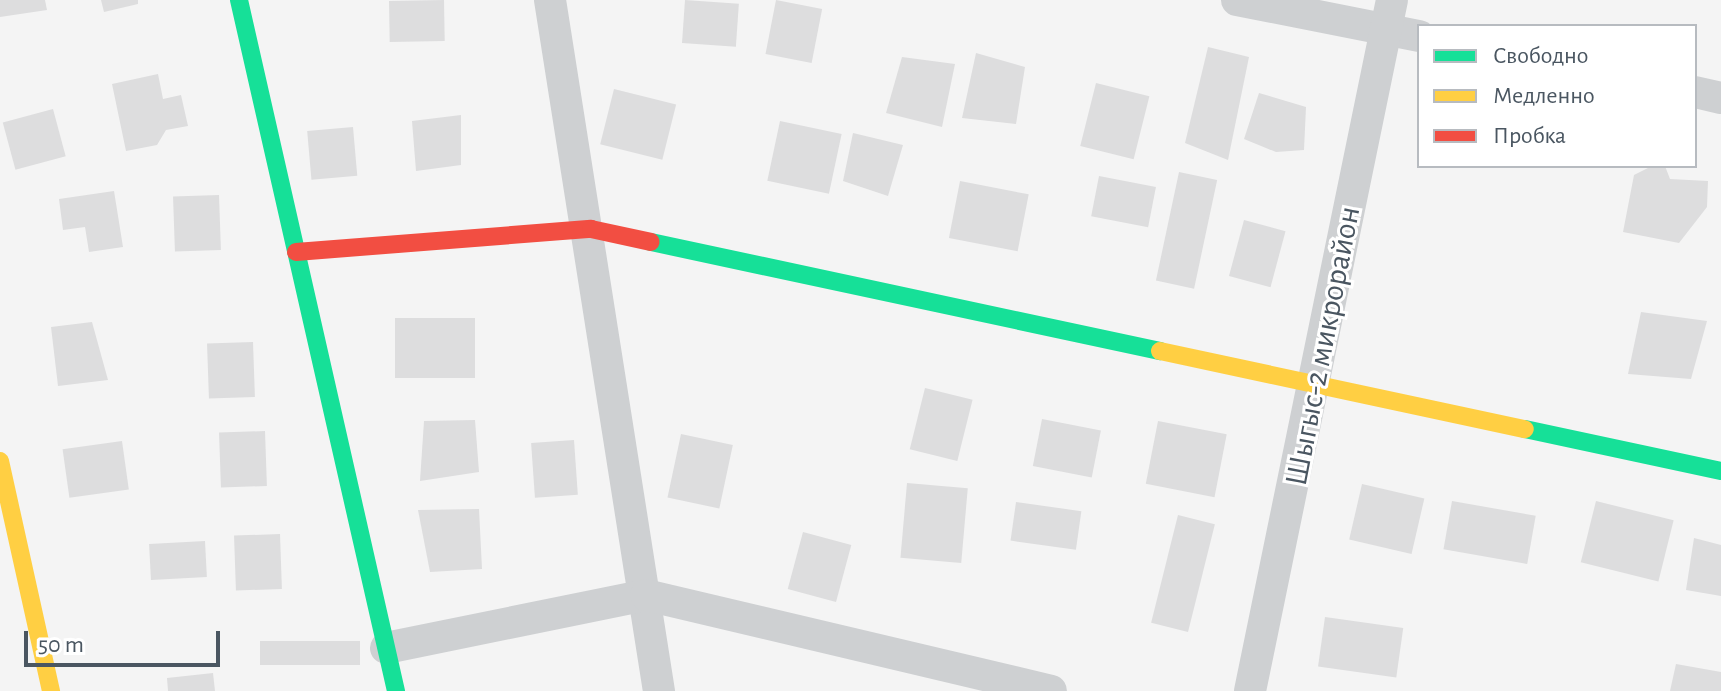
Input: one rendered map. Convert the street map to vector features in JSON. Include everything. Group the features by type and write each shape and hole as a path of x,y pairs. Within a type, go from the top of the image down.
{"street":[{"path":"239,0 396,691"},
{"path":"550,0 591,229 659,691"},
{"path":"1237,0 1388,14 1417,35"},
{"name":"Шыгыс-2 микрорайон","path":"1250,691 1317,384 1388,14"},
{"path":"1697,92 1721,98"},
{"path":"296,252 591,229 1721,471"},
{"path":"0,461 51,691"},
{"path":"386,648 646,595 1051,691"}],"building":[{"path":"0,0 45,0 47,10 0,17"},
{"path":"101,0 138,0 138,4 104,12"},
{"path":"444,0 445,41 390,42 389,1"},
{"path":"685,0 739,4 736,47 682,43"},
{"path":"776,0 822,9 812,63 766,54"},
{"path":"1208,47 1249,57 1228,160 1185,143"},
{"path":"976,53 1025,67 1016,124 962,118"},
{"path":"902,57 955,64 942,127 886,113"},
{"path":"158,74 163,99 181,95 188,126 166,130 157,145 126,151 112,84"},
{"path":"1096,83 1149,96 1134,159 1080,146"},
{"path":"614,89 676,104 662,160 600,144"},
{"path":"1259,93 1306,107 1304,150 1276,152 1244,139"},
{"path":"53,109 66,156 15,170 3,122"},
{"path":"461,115 461,165 416,171 412,121"},
{"path":"780,121 842,134 829,194 767,181"},
{"path":"353,127 357,176 311,180 307,131"},
{"path":"853,133 903,145 888,196 843,181"},
{"path":"1648,168 1666,168 1670,179 1708,181 1707,207 1679,243 1623,232 1634,175"},
{"path":"1179,172 1217,180 1194,289 1156,281"},
{"path":"1099,176 1156,187 1148,227 1091,216"},
{"path":"960,181 1029,194 1018,251 949,238"},
{"path":"114,191 123,247 89,252 85,227 63,230 59,199"},
{"path":"219,195 221,250 175,252 173,197"},
{"path":"1244,220 1286,231 1271,287 1229,276"},
{"path":"1641,312 1707,321 1691,379 1628,374"},
{"path":"395,318 475,318 475,378 395,378"},
{"path":"92,322 108,380 58,386 51,327"},
{"path":"253,342 255,397 209,399 207,344"},
{"path":"925,388 973,400 957,461 910,449"},
{"path":"1042,419 1101,430 1092,478 1033,466"},
{"path":"475,420 479,472 420,481 424,421"},
{"path":"1158,421 1227,434 1215,497 1146,484"},
{"path":"265,431 267,486 221,488 219,433"},
{"path":"681,434 733,445 719,509 667,498"},
{"path":"574,440 578,495 535,498 531,443"},
{"path":"122,441 129,490 69,498 63,449"},
{"path":"907,483 968,488 961,563 900,558"},
{"path":"1362,484 1424,498 1412,554 1349,540"},
{"path":"1452,501 1536,516 1527,564 1443,549"},
{"path":"1596,501 1674,520 1658,581 1581,562"},
{"path":"1016,502 1081,511 1076,550 1011,541"},
{"path":"479,509 482,569 430,572 418,510"},
{"path":"1178,515 1215,524 1188,632 1151,623"},
{"path":"803,532 851,545 836,602 788,589"},
{"path":"280,534 282,589 236,591 234,536"},
{"path":"1694,538 1721,545 1721,596 1686,590"},
{"path":"205,541 207,577 151,580 149,544"},
{"path":"1325,617 1403,628 1396,678 1318,667"},
{"path":"260,641 360,641 360,665 260,665"},
{"path":"1676,664 1721,672 1721,691 1670,691"},
{"path":"213,673 215,691 168,691 167,678"}],"traffic: fast":[{"path":"239,0 396,691"},
{"path":"651,242 1160,351"},
{"path":"1525,429 1721,471"}],"traffic: slow":[{"path":"1160,351 1525,429"},
{"path":"0,461 51,691"}],"traffic: jam":[{"path":"296,252 591,229 651,242"}]}
